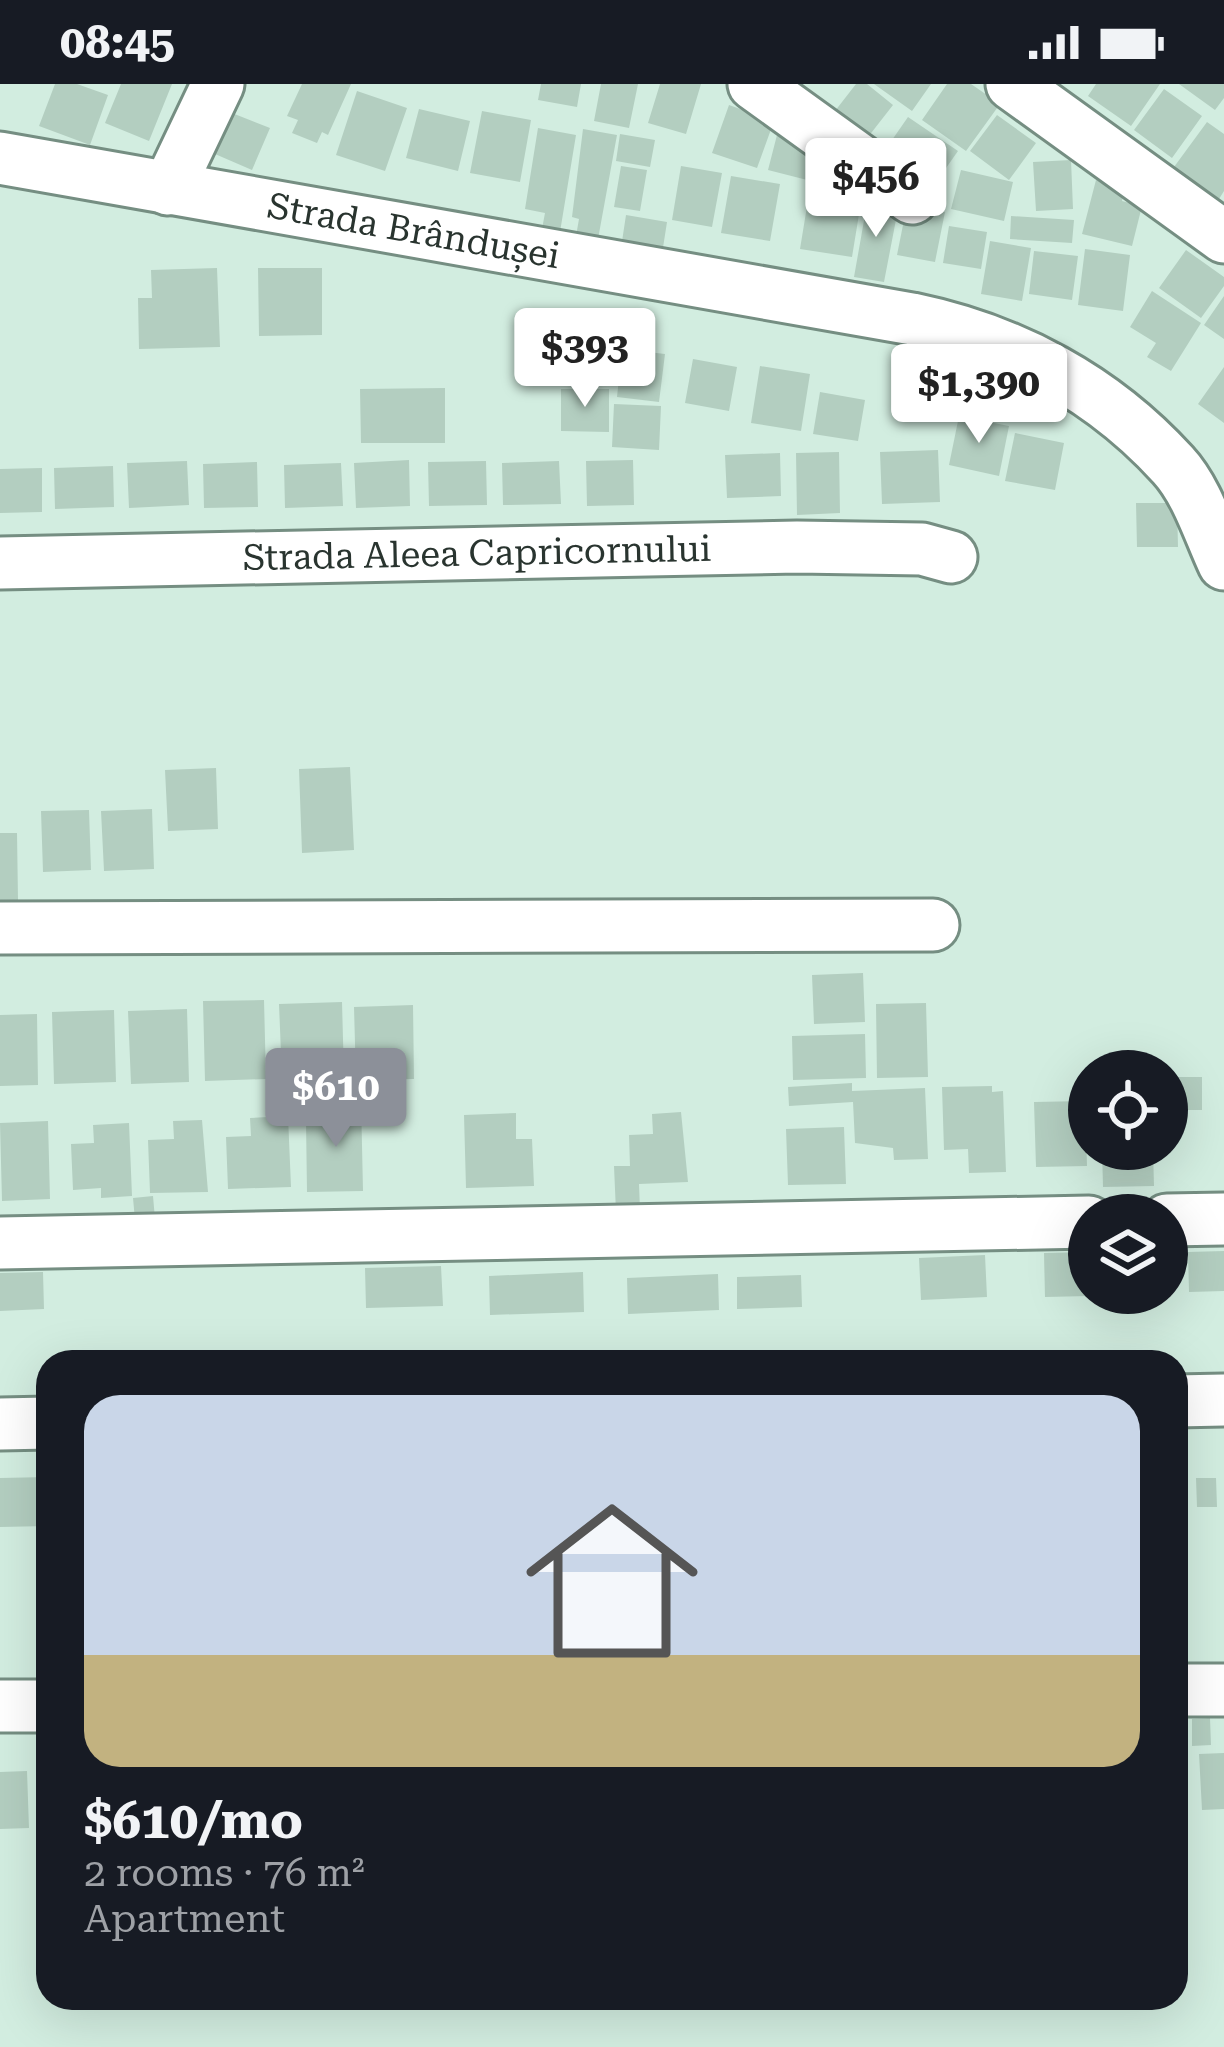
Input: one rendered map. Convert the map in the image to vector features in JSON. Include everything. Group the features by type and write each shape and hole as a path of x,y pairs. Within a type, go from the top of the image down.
{"street":[{"path":"168,189 218,84"},
{"path":"754,84 912,198"},
{"path":"1012,84 1224,237"},
{"name":"Strada Brândușei","path":"0,158 912,320 1004,343 1086,391 1174,466 1224,563"},
{"name":"Strada Aleea Capricornului","path":"0,563 797,547 922,549 951,557"},
{"path":"0,928 933,925"},
{"path":"1188,1220 1224,1219"},
{"path":"0,1243 1068,1222"},
{"path":"1188,1401 1224,1400"},
{"path":"0,1424 36,1423"},
{"path":"1188,1690 1224,1690"},
{"path":"0,1706 36,1706"}],"building":[{"path":"55,84 77,84 108,95 90,145 39,126"},
{"path":"121,84 172,84 149,141 105,123"},
{"path":"302,84 351,84 328,135 322,132 317,143 292,133 298,120 287,116"},
{"path":"541,84 581,84 577,107 538,100"},
{"path":"601,84 638,84 629,128 594,121"},
{"path":"660,84 701,84 686,134 648,123"},
{"path":"856,84 867,84 893,105 861,146 828,120"},
{"path":"874,84 931,84 912,111"},
{"path":"947,84 971,84 1000,104 966,151 922,120"},
{"path":"1096,84 1160,84 1131,126 1088,96"},
{"path":"1179,84 1224,84 1224,98 1215,110"},
{"path":"1164,89 1202,116 1172,158 1134,130"},
{"path":"357,91 407,108 385,171 336,155"},
{"path":"729,105 774,121 757,168 712,153"},
{"path":"419,109 470,121 458,171 406,158"},
{"path":"482,111 531,120 520,182 470,173"},
{"path":"232,113 270,128 252,170 215,154"},
{"path":"997,115 1036,143 1009,180 970,151"},
{"path":"908,117 958,151 932,188 905,169 914,156 892,140"},
{"path":"1207,122 1224,134 1224,191 1219,199 1174,167"},
{"path":"538,128 576,135 560,232 542,229 545,213 525,209"},
{"path":"583,129 617,135 598,239 576,236 579,219 572,217"},
{"path":"620,134 655,140 650,167 616,161"},
{"path":"777,135 824,147 815,182 768,170"},
{"path":"1071,160 1073,209 1036,211 1033,162"},
{"path":"621,166 647,170 640,211 614,207"},
{"path":"681,166 722,173 712,227 672,220"},
{"path":"961,170 1013,182 1004,221 951,209"},
{"path":"731,176 780,184 770,241 721,233"},
{"path":"1096,180 1125,188 1122,201 1142,206 1132,246 1082,234"},
{"path":"810,188 862,196 852,257 800,249"},
{"path":"868,198 899,204 884,282 854,277"},
{"path":"907,205 945,212 935,262 897,255"},
{"path":"626,215 667,222 662,254 621,248"},
{"path":"1011,216 1074,220 1072,243 1010,239"},
{"path":"949,226 987,232 981,269 943,263"},
{"path":"990,241 1031,248 1022,301 981,294"},
{"path":"1085,249 1130,255 1123,311 1078,305"},
{"path":"1186,250 1224,277 1224,286 1201,318 1159,288"},
{"path":"1034,251 1078,256 1072,300 1029,294"},
{"path":"217,268 220,347 139,349 138,298 152,298 151,270"},
{"path":"258,268 322,268 322,335 259,336"},
{"path":"1152,291 1201,323 1171,371 1147,357 1156,343 1130,327"},
{"path":"1224,296 1224,339 1204,325"},
{"path":"569,328 612,328 612,374 569,373"},
{"path":"622,349 665,354 659,402 617,397"},
{"path":"693,359 737,367 729,411 685,403"},
{"path":"760,366 810,374 801,431 751,423"},
{"path":"1224,367 1224,423 1198,404"},
{"path":"445,388 445,443 361,443 360,389"},
{"path":"561,389 609,389 609,432 561,431"},
{"path":"820,392 865,400 858,441 813,434"},
{"path":"614,404 661,406 659,450 612,447"},
{"path":"959,416 1009,426 999,476 949,465"},
{"path":"1015,433 1064,443 1055,490 1005,481"},
{"path":"938,450 940,502 882,504 880,452"},
{"path":"839,452 840,513 797,515 796,453"},
{"path":"780,453 781,496 727,498 725,455"},
{"path":"409,460 410,506 356,508 354,463"},
{"path":"633,460 634,505 587,506 586,461"},
{"path":"187,461 189,505 129,508 127,463"},
{"path":"486,461 487,505 429,506 428,462"},
{"path":"559,461 561,504 503,505 502,463"},
{"path":"257,462 258,507 204,508 203,464"},
{"path":"341,463 343,506 285,508 284,465"},
{"path":"113,466 114,507 55,509 54,468"},
{"path":"42,468 42,512 0,513 0,469"},
{"path":"1136,503 1177,503 1178,547 1137,547"},
{"path":"350,767 354,850 302,853 299,769"},
{"path":"216,768 218,829 168,831 165,770"},
{"path":"152,809 154,869 104,871 101,811"},
{"path":"89,810 91,870 43,872 41,811"},
{"path":"0,833 17,833 18,900 0,900"},
{"path":"863,973 865,1022 814,1024 812,975"},
{"path":"264,1000 266,1079 205,1081 203,1001"},
{"path":"342,1002 344,1076 282,1078 279,1004"},
{"path":"926,1003 928,1077 877,1078 876,1004"},
{"path":"413,1005 414,1079 356,1080 354,1007"},
{"path":"187,1009 189,1082 131,1084 128,1011"},
{"path":"114,1010 116,1082 54,1084 52,1012"},
{"path":"37,1014 38,1085 0,1086 0,1015"},
{"path":"865,1034 866,1078 793,1080 792,1036"},
{"path":"1188,1077 1202,1077 1202,1110 1188,1110"},
{"path":"852,1083 852,1091 925,1088 928,1159 894,1160 893,1148 855,1143 853,1102 789,1106 788,1087"},
{"path":"992,1086 992,1092 1003,1091 1006,1172 969,1173 968,1149 944,1150 942,1087"},
{"path":"361,1100 363,1191 307,1192 306,1121 332,1121 332,1101"},
{"path":"1068,1101 1068,1166 1036,1167 1034,1102"},
{"path":"681,1112 688,1182 639,1184 640,1210 616,1212 614,1166 630,1166 629,1135 653,1134 652,1114"},
{"path":"516,1113 516,1139 532,1139 534,1186 466,1188 464,1115"},
{"path":"288,1116 291,1187 228,1189 226,1137 251,1136 250,1118"},
{"path":"202,1120 208,1192 150,1193 148,1140 174,1139 173,1121"},
{"path":"48,1121 50,1199 2,1201 0,1123"},
{"path":"129,1123 132,1196 101,1198 101,1188 73,1190 71,1144 94,1143 93,1125"},
{"path":"844,1127 846,1184 788,1185 786,1129"},
{"path":"1103,1170 1154,1170 1154,1186 1103,1187"},
{"path":"153,1196 155,1219 135,1220 133,1198"},
{"path":"1224,1251 1224,1291 1189,1292 1188,1252"},
{"path":"1068,1252 1068,1296 1045,1297 1044,1253"},
{"path":"985,1255 987,1297 921,1300 919,1258"},
{"path":"441,1266 443,1306 366,1308 365,1268"},
{"path":"43,1272 44,1309 0,1311 0,1273"},
{"path":"583,1272 584,1312 490,1315 489,1276"},
{"path":"718,1274 719,1310 628,1314 627,1278"},
{"path":"801,1275 802,1307 737,1309 737,1277"},
{"path":"36,1477 36,1526 0,1527 0,1478"},
{"path":"1196,1478 1216,1478 1217,1507 1197,1507"},
{"path":"1210,1718 1211,1745 1192,1746 1192,1719"},
{"path":"1224,1753 1224,1809 1202,1810 1199,1754"},
{"path":"27,1771 29,1828 0,1829 0,1772"}]}
